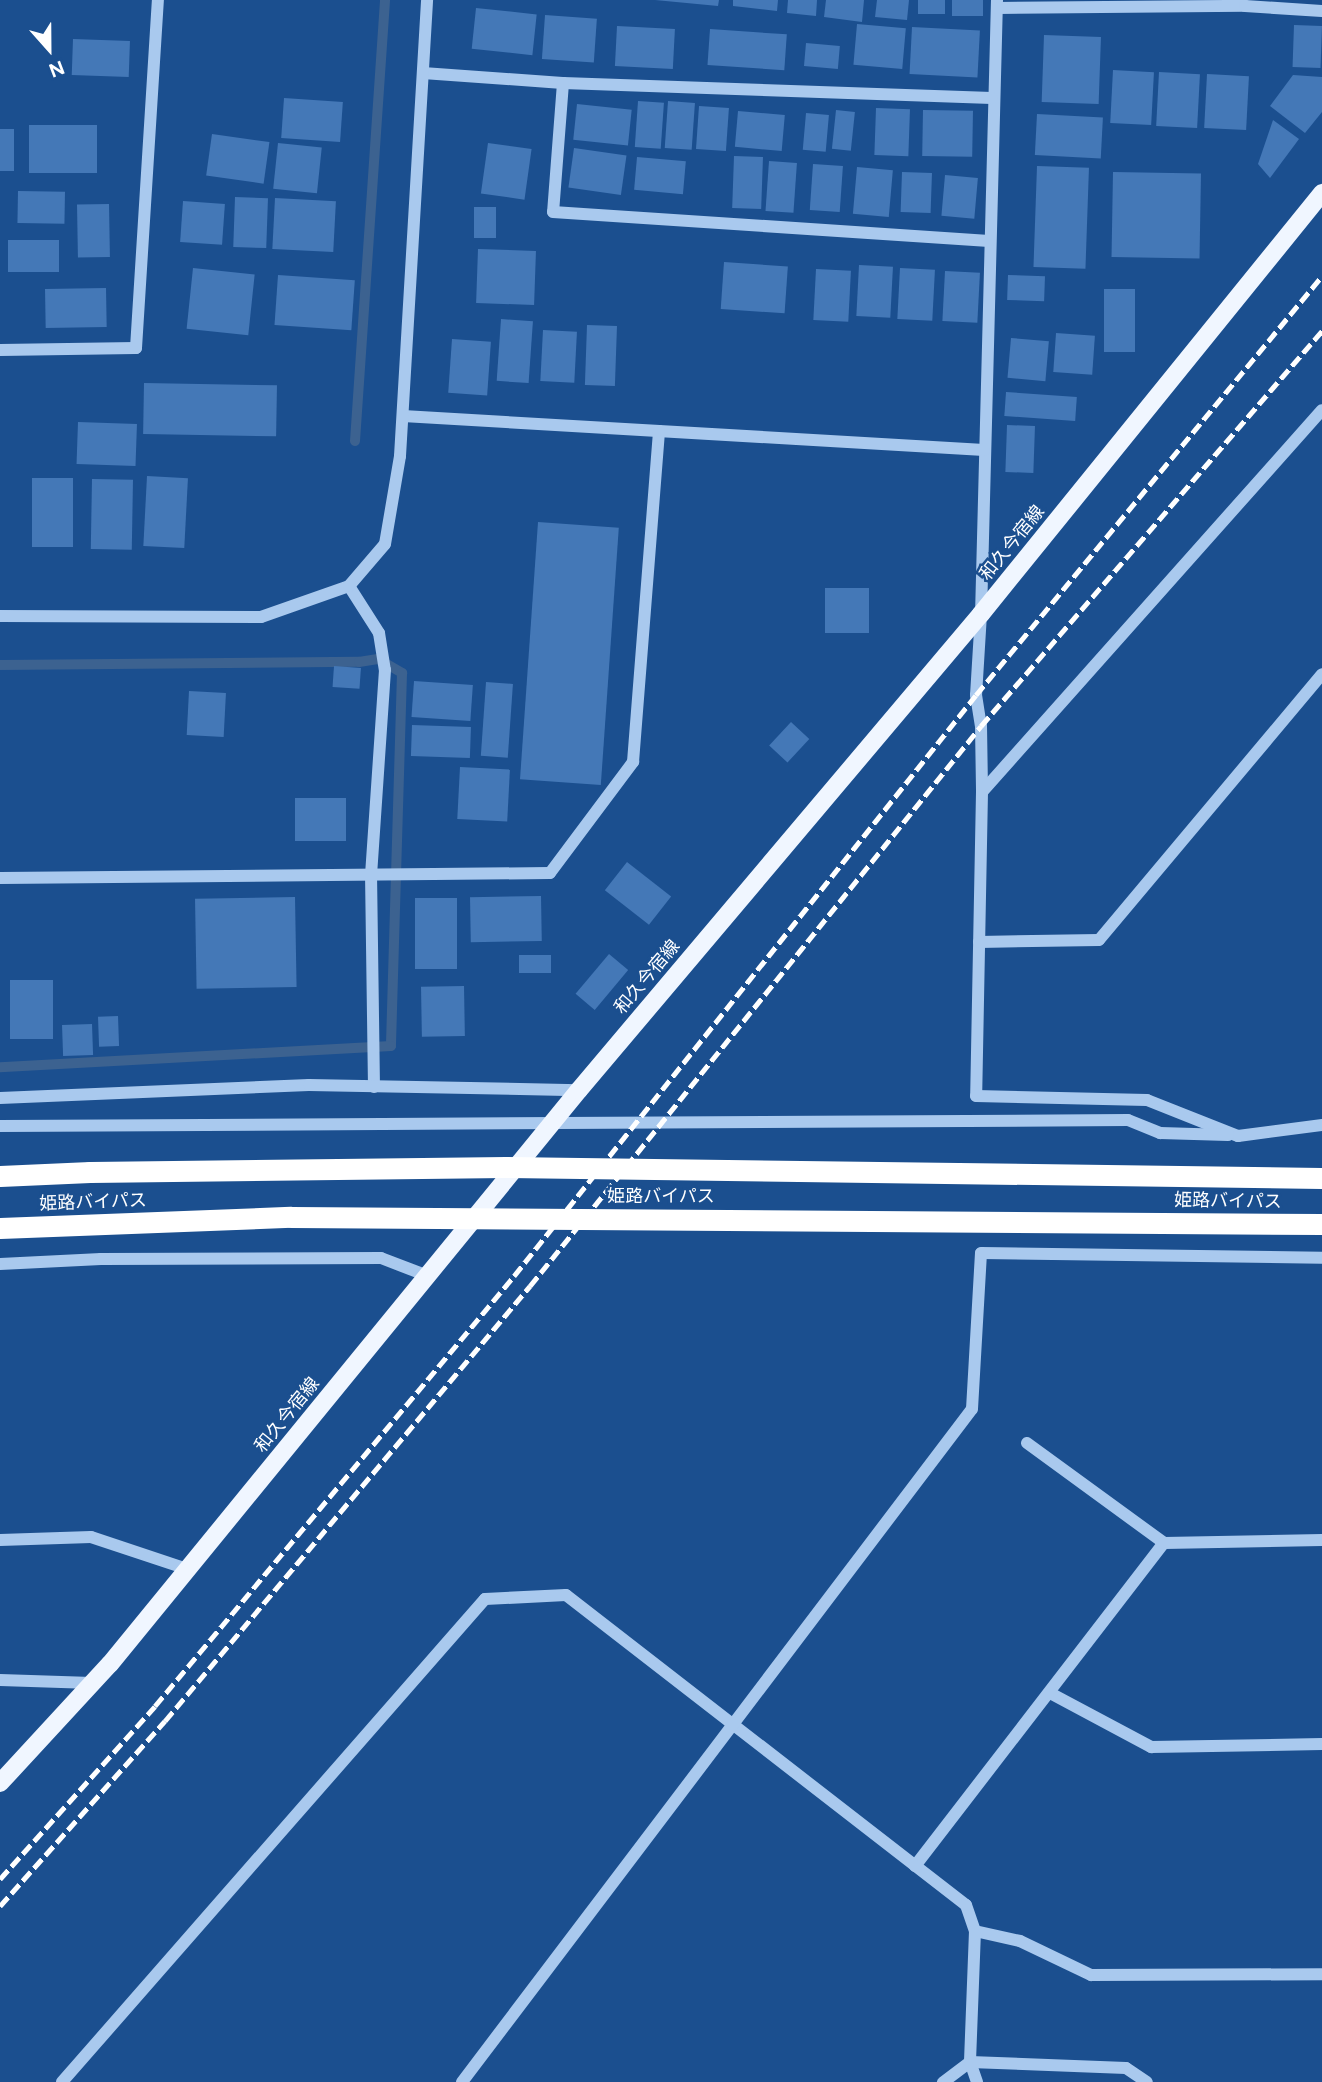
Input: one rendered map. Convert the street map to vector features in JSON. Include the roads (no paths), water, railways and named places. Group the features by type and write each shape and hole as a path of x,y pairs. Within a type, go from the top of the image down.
{"highway":[{"name":"姫路バイパス","path":"0,1176 90,1172 506,1167 1322,1178"},
{"name":"姫路バイパス","path":"0,1228 291,1217 1322,1224"}],"main road":[{"name":"和久今宿線","path":"0,1783 92,1683 187,1569 579,1090 981,614 1322,193"}],"street":[{"path":"0,350 136,348 158,0"},
{"path":"0,616 261,617 349,586 385,544 400,456 427,0"},
{"path":"1238,1136 1147,1100 976,1096 982,792 981,726 976,695 981,614 992,98 997,4 1245,3 1322,11"},
{"path":"423,73 563,83 992,98"},
{"path":"563,83 553,212 989,240"},
{"path":"982,792 1322,410"},
{"path":"402,416 984,450"},
{"path":"0,878 550,873 633,762 659,431"},
{"path":"349,586 379,633 385,670 371,873 374,1087"},
{"path":"979,942 1099,940 1322,674"},
{"path":"0,1098 309,1085 579,1090"},
{"path":"0,1126 1128,1120 1160,1133 1238,1136 1322,1125"},
{"path":"462,2082 972,1409 981,1253 1322,1258"},
{"path":"0,1264 101,1259 381,1258 428,1276"},
{"path":"1027,1443 1164,1543 1322,1540"},
{"path":"0,1540 91,1537 187,1569"},
{"path":"915,1866 1164,1543"},
{"path":"62,2082 485,1599 566,1595 966,1905 975,1931 970,2062 977,2082"},
{"path":"0,1680 92,1683"},
{"path":"1050,1693 1151,1747 1322,1744"},
{"path":"975,1931 1020,1941 1091,1975 1322,1974"},
{"path":"943,2082 970,2062 1126,2068 1147,2082"}],"waterway":[{"path":"355,441 385,0"},
{"path":"0,665 359,662 378,659 402,673 391,1046 0,1067"}],"railway":[{"path":"0,1879 155,1706 514,1276 976,695 1322,276"},
{"path":"0,1906 165,1721 530,1286 981,726 1322,331"}]}
